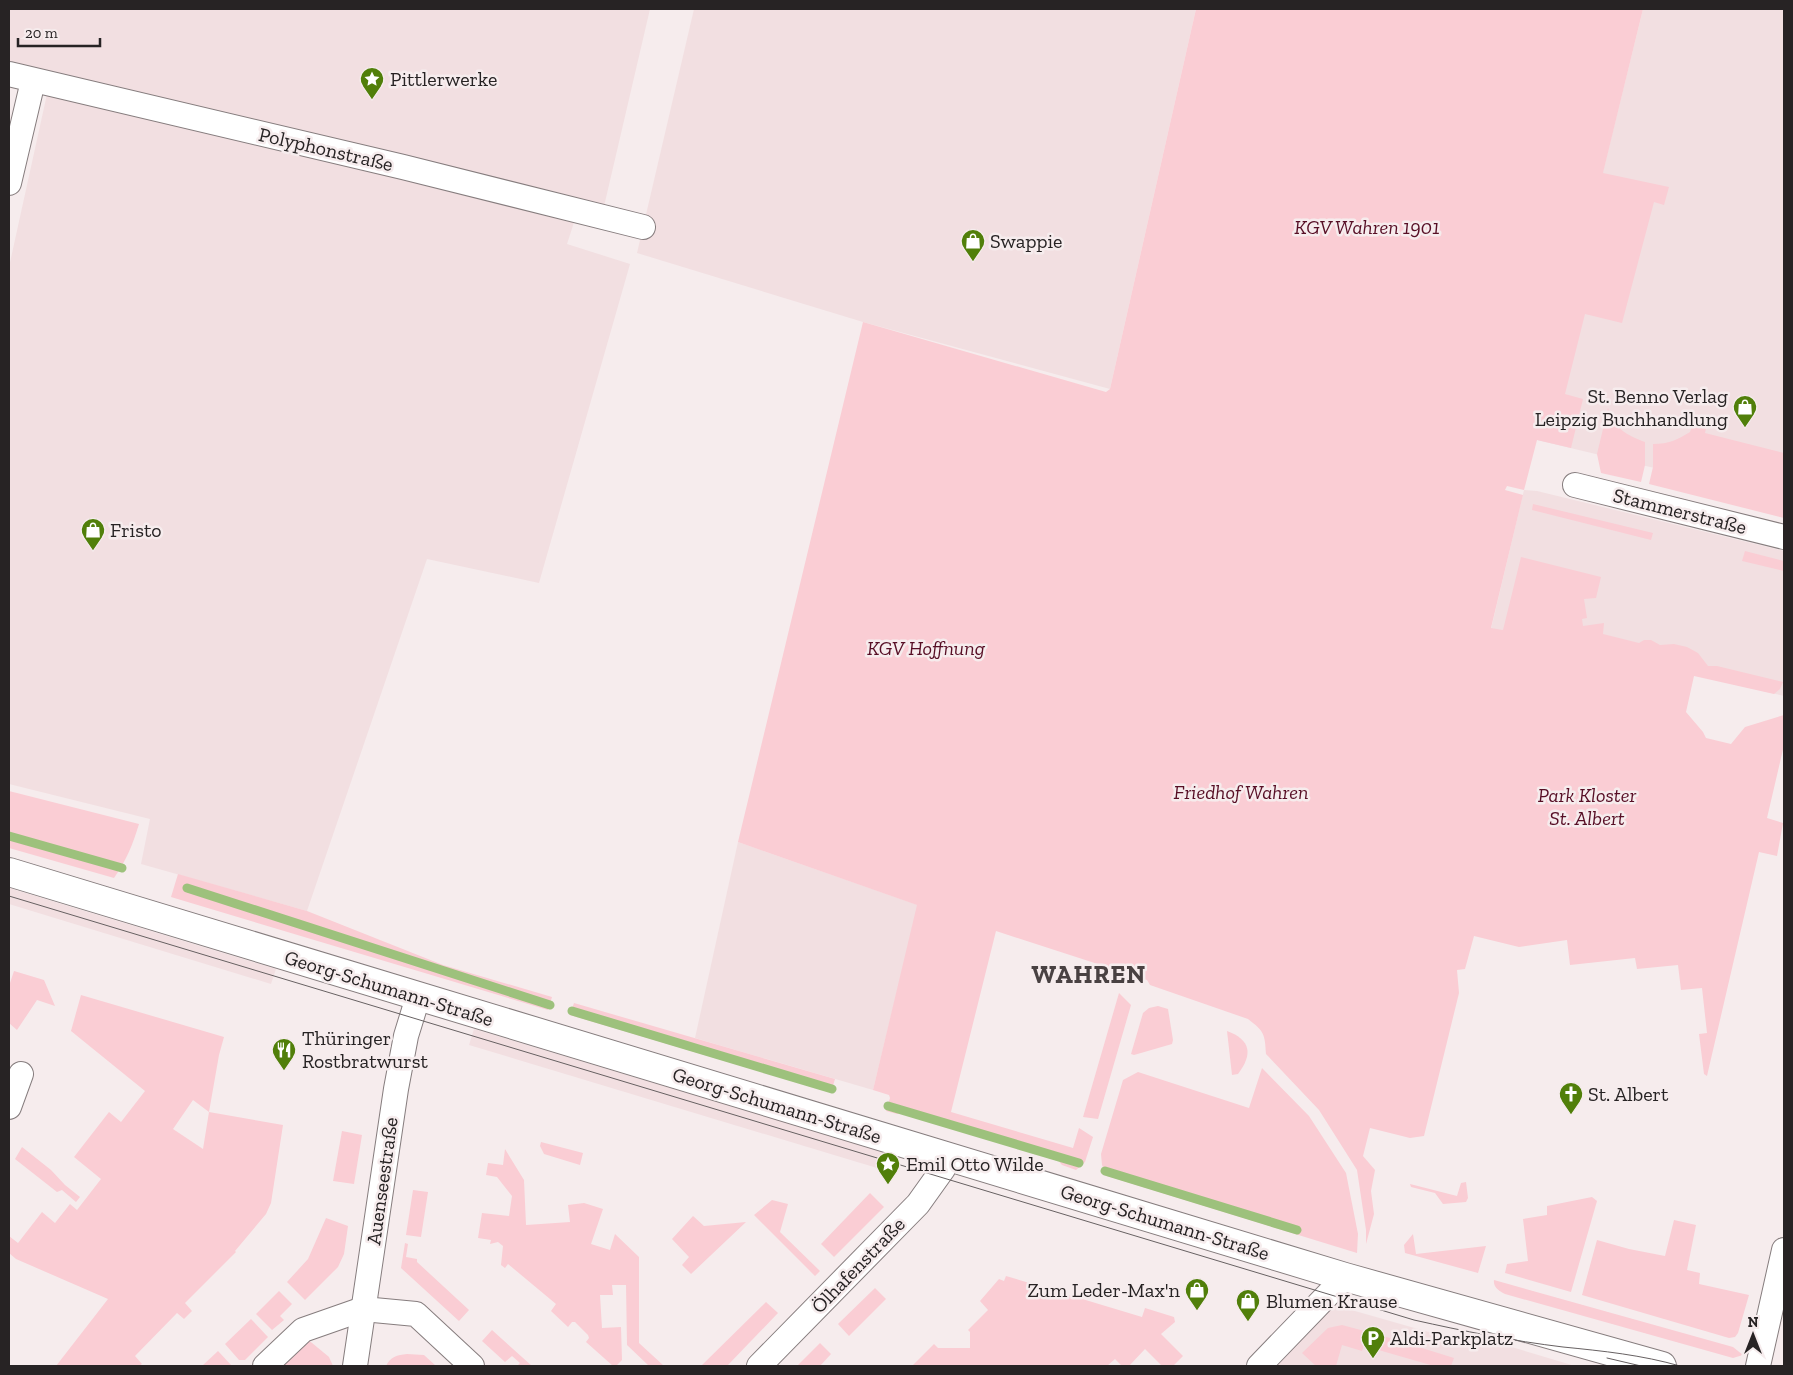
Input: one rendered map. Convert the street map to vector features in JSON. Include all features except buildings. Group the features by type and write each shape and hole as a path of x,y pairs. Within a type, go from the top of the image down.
{"street":[{"name":"Polyphonstraße","path":"9,74 403,167 643,227"},
{"path":"9,183 33,81"},
{"name":"Stammerstraße","path":"1576,485 1784,537"},
{"name":"Georg-Schumann-Straße","path":"9,872 1346,1277 1662,1366"},
{"name":"Auenseestraße","path":"354,1366 396,1090 406,1036 418,997"},
{"path":"9,1107 21,1074"},
{"name":"Ölhafenstraße","path":"759,1366 918,1204 943,1169 948,1156"},
{"path":"1758,1366 1784,1250"},
{"path":"1259,1366 1346,1277"},
{"path":"265,1366 303,1330 363,1309 416,1314 472,1366"}],"shaded area":[{"path":"9,9 650,9 602,215 578,210 567,244 630,264 539,583 427,559 307,911 141,864 150,819 9,784 9,267 49,85 9,74"},
{"path":"694,9 1196,9 1110,389 863,322 637,253"},
{"path":"1643,9 1784,9 1784,499 1537,440"},
{"path":"1524,490 1537,491 1784,551 1784,696 1491,629"},
{"path":"738,842 918,905 873,1090 695,1038"},
{"path":"9,888 276,969 271,984 9,904"},
{"path":"474,1029 891,1154 887,1171 469,1045"},
{"path":"1334,1305 1425,1331 1464,1340 1498,1343 1575,1366 1274,1366"}],"green space":[{"path":"1196,9 1643,9 1603,173 1669,187 1664,205 1654,202 1622,323 1585,314 1565,394 1583,399 1571,448 1537,440 1524,490 1507,486 1505,490 1523,495 1491,628 1503,630 1521,557 1601,577 1596,598 1584,599 1587,618 1582,619 1583,626 1604,623 1603,634 1639,643 1644,640 1651,640 1660,645 1674,644 1687,647 1698,653 1708,666 1717,666 1783,682 1780,689 1774,694 1694,676 1686,712 1706,738 1731,744 1745,727 1784,715 1784,745 1767,818 1783,823 1777,856 1759,852 1707,1076 1704,1074 1699,1034 1707,1033 1702,988 1681,990 1678,965 1637,969 1635,958 1570,965 1567,940 1519,947 1474,936 1465,969 1457,970 1459,993 1424,1136 1410,1138 1370,1128 1363,1156 1375,1170 1371,1191 1374,1214 1366,1244 1366,1230 1357,1170 1319,1110 1266,1054 1263,1034 1253,1023 1248,1019 1150,985 1147,980 996,931 951,1112 1073,1148 1079,1128 1093,1137 1085,1162 1076,1170 1062,1165 1057,1159 901,1113 897,1114 886,1111 890,1098 889,1095 873,1090 917,905 738,842 863,322 1106,392 1110,389"},
{"path":"1608,408 1617,426 1632,437 1645,442 1645,465 1641,482 1601,473 1597,454"},
{"path":"1694,421 1707,424 1705,433 1784,453 1784,518 1649,484 1653,467 1653,444 1668,442 1685,435 1690,432"},
{"path":"1533,504 1653,533 1651,540 1532,510"},
{"path":"1745,551 1784,561 1784,571 1742,561"},
{"path":"9,791 139,824 129,852 114,878 9,848"},
{"path":"178,874 307,911 443,965 552,997 548,1010 171,897"},
{"path":"14,971 44,980 55,1006 37,1000 17,1030 9,1023 9,986"},
{"path":"1119,993 1131,1005 1098,1119 1083,1117"},
{"path":"81,995 224,1037 209,1112 283,1125 271,1203 266,1214 236,1252 185,1303 192,1311 184,1319 177,1313 135,1356 142,1364 139,1366 56,1366 108,1299 16,1259 9,1253 9,1236 18,1243 42,1212 55,1223 70,1204 77,1210 101,1179 74,1157 109,1112 121,1122 145,1091 71,1031","holes":["193,1100 209,1112 203,1149 173,1129"]},
{"path":"574,1003 835,1079 832,1089 830,1092 570,1015"},
{"path":"1158,1006 1168,1009 1172,1044 1134,1055 1131,1054 1143,1013 1149,1008"},
{"path":"1227,1031 1241,1039 1247,1048 1246,1060 1238,1074 1232,1075"},
{"path":"1262,1068 1309,1116 1346,1173 1358,1234 1357,1253 1107,1176 1102,1165 1101,1154 1123,1080 1138,1072 1249,1108"},
{"path":"342,1131 362,1135 354,1184 333,1181"},
{"path":"541,1142 583,1153 580,1165 544,1154 540,1146"},
{"path":"22,1147 51,1170 80,1197 76,1202 62,1190 57,1192 15,1159"},
{"path":"505,1149 524,1180 526,1225 570,1222 568,1205 584,1203 603,1209 591,1244 610,1250 615,1234 639,1257 639,1343 664,1366 649,1366 627,1345 626,1285 612,1285 613,1295 600,1295 602,1328 621,1327 622,1360 616,1366 613,1366 586,1342 589,1338 588,1335 575,1322 572,1322 568,1327 551,1311 556,1304 508,1264 505,1268 501,1265 503,1246 498,1242 490,1244 491,1240 478,1238 482,1213 509,1216 512,1196 497,1177 486,1175 488,1163 503,1165"},
{"path":"1466,1182 1468,1198 1466,1202 1443,1204 1435,1193 1411,1187 1410,1184 1457,1196 1461,1183"},
{"path":"413,1190 428,1192 421,1237 406,1235"},
{"path":"870,1193 884,1207 834,1257 821,1244"},
{"path":"1592,1197 1597,1201 1571,1292 1505,1273 1507,1264 1528,1261 1523,1219 1547,1215 1547,1206"},
{"path":"772,1200 788,1204 780,1232 820,1271 815,1276 754,1215"},
{"path":"693,1216 704,1226 746,1222 691,1274 682,1265 689,1257 672,1239"},
{"path":"326,1218 348,1226 344,1254 338,1267 305,1300 287,1282 308,1259"},
{"path":"1674,1220 1696,1225 1687,1270 1700,1273 1699,1284 1749,1295 1738,1333 1735,1337 1729,1338 1582,1295 1597,1240 1665,1256"},
{"path":"1413,1234 1416,1254 1486,1246 1478,1273 1405,1253 1404,1245"},
{"path":"405,1243 408,1244 406,1257 417,1259 417,1262 469,1310 459,1321 401,1268"},
{"path":"1006,1276 1142,1317 1145,1308 1174,1317 1175,1322 1161,1334 1183,1356 1173,1366 1162,1366 1145,1349 1129,1366 1122,1366 1115,1359 1107,1366 912,1366 934,1344 938,1348 970,1348 970,1332 968,1330 988,1310 980,1301 999,1279 1004,1281"},
{"path":"1494,1280 1733,1347 1743,1355 1733,1358 1505,1294 1495,1287"},
{"path":"875,1288 886,1299 849,1336 838,1324"},
{"path":"279,1291 292,1304 280,1316 284,1320 272,1330 256,1314"},
{"path":"766,1302 778,1313 727,1366 701,1366"},
{"path":"251,1319 268,1337 245,1360 239,1360 225,1344"},
{"path":"1342,1325 1372,1333 1368,1346 1364,1345 1362,1351 1342,1345 1336,1366 1316,1366 1302,1353 1328,1328"},
{"path":"492,1330 532,1366 517,1366 520,1363 512,1356 505,1362 482,1341"},
{"path":"1380,1335 1454,1358 1451,1366 1434,1366 1375,1349"},
{"path":"306,1338 329,1357 333,1366 279,1366"},
{"path":"820,1343 831,1354 820,1366 797,1366"},
{"path":"218,1351 232,1366 202,1366"},
{"path":"407,1354 424,1355 436,1366 386,1366 394,1357"}],"waterway":[{"path":"9,836 122,868"},
{"path":"187,888 550,1005"},
{"path":"572,1011 832,1089"},
{"path":"888,1106 1079,1163"},
{"path":"1105,1171 1297,1230"}],"tram line":[{"path":"9,896 1414,1320 1507,1339 1622,1354 1680,1366"},
{"path":"1607,1358 1641,1366"}],"place":[{"name":"Pittlerwerke","path":"372,100"},
{"name":"Swappie","path":"973,262"},
{"name":"St. Benno Verlag Leipzig Buchhandlung","path":"1745,428"},
{"name":"Fristo","path":"93,551"},
{"name":"Thüringer Rostbratwurst","path":"284,1071"},
{"name":"St. Albert","path":"1571,1115"},
{"name":"Emil Otto Wilde","path":"888,1185"},
{"name":"Zum Leder-Max'n","path":"1197,1311"},
{"name":"Blumen Krause","path":"1248,1322"},
{"name":"Aldi-Parkplatz","path":"1373,1359"}],"district":[{"name":"WAHREN","path":"1089,974"}],"park label":[{"name":"KGV Wahren 1901","path":"1367,227"},
{"name":"KGV Hoffnung","path":"926,648"},
{"name":"Friedhof Wahren","path":"1241,792"},
{"name":"Park Kloster St. Albert","path":"1587,806"}]}
